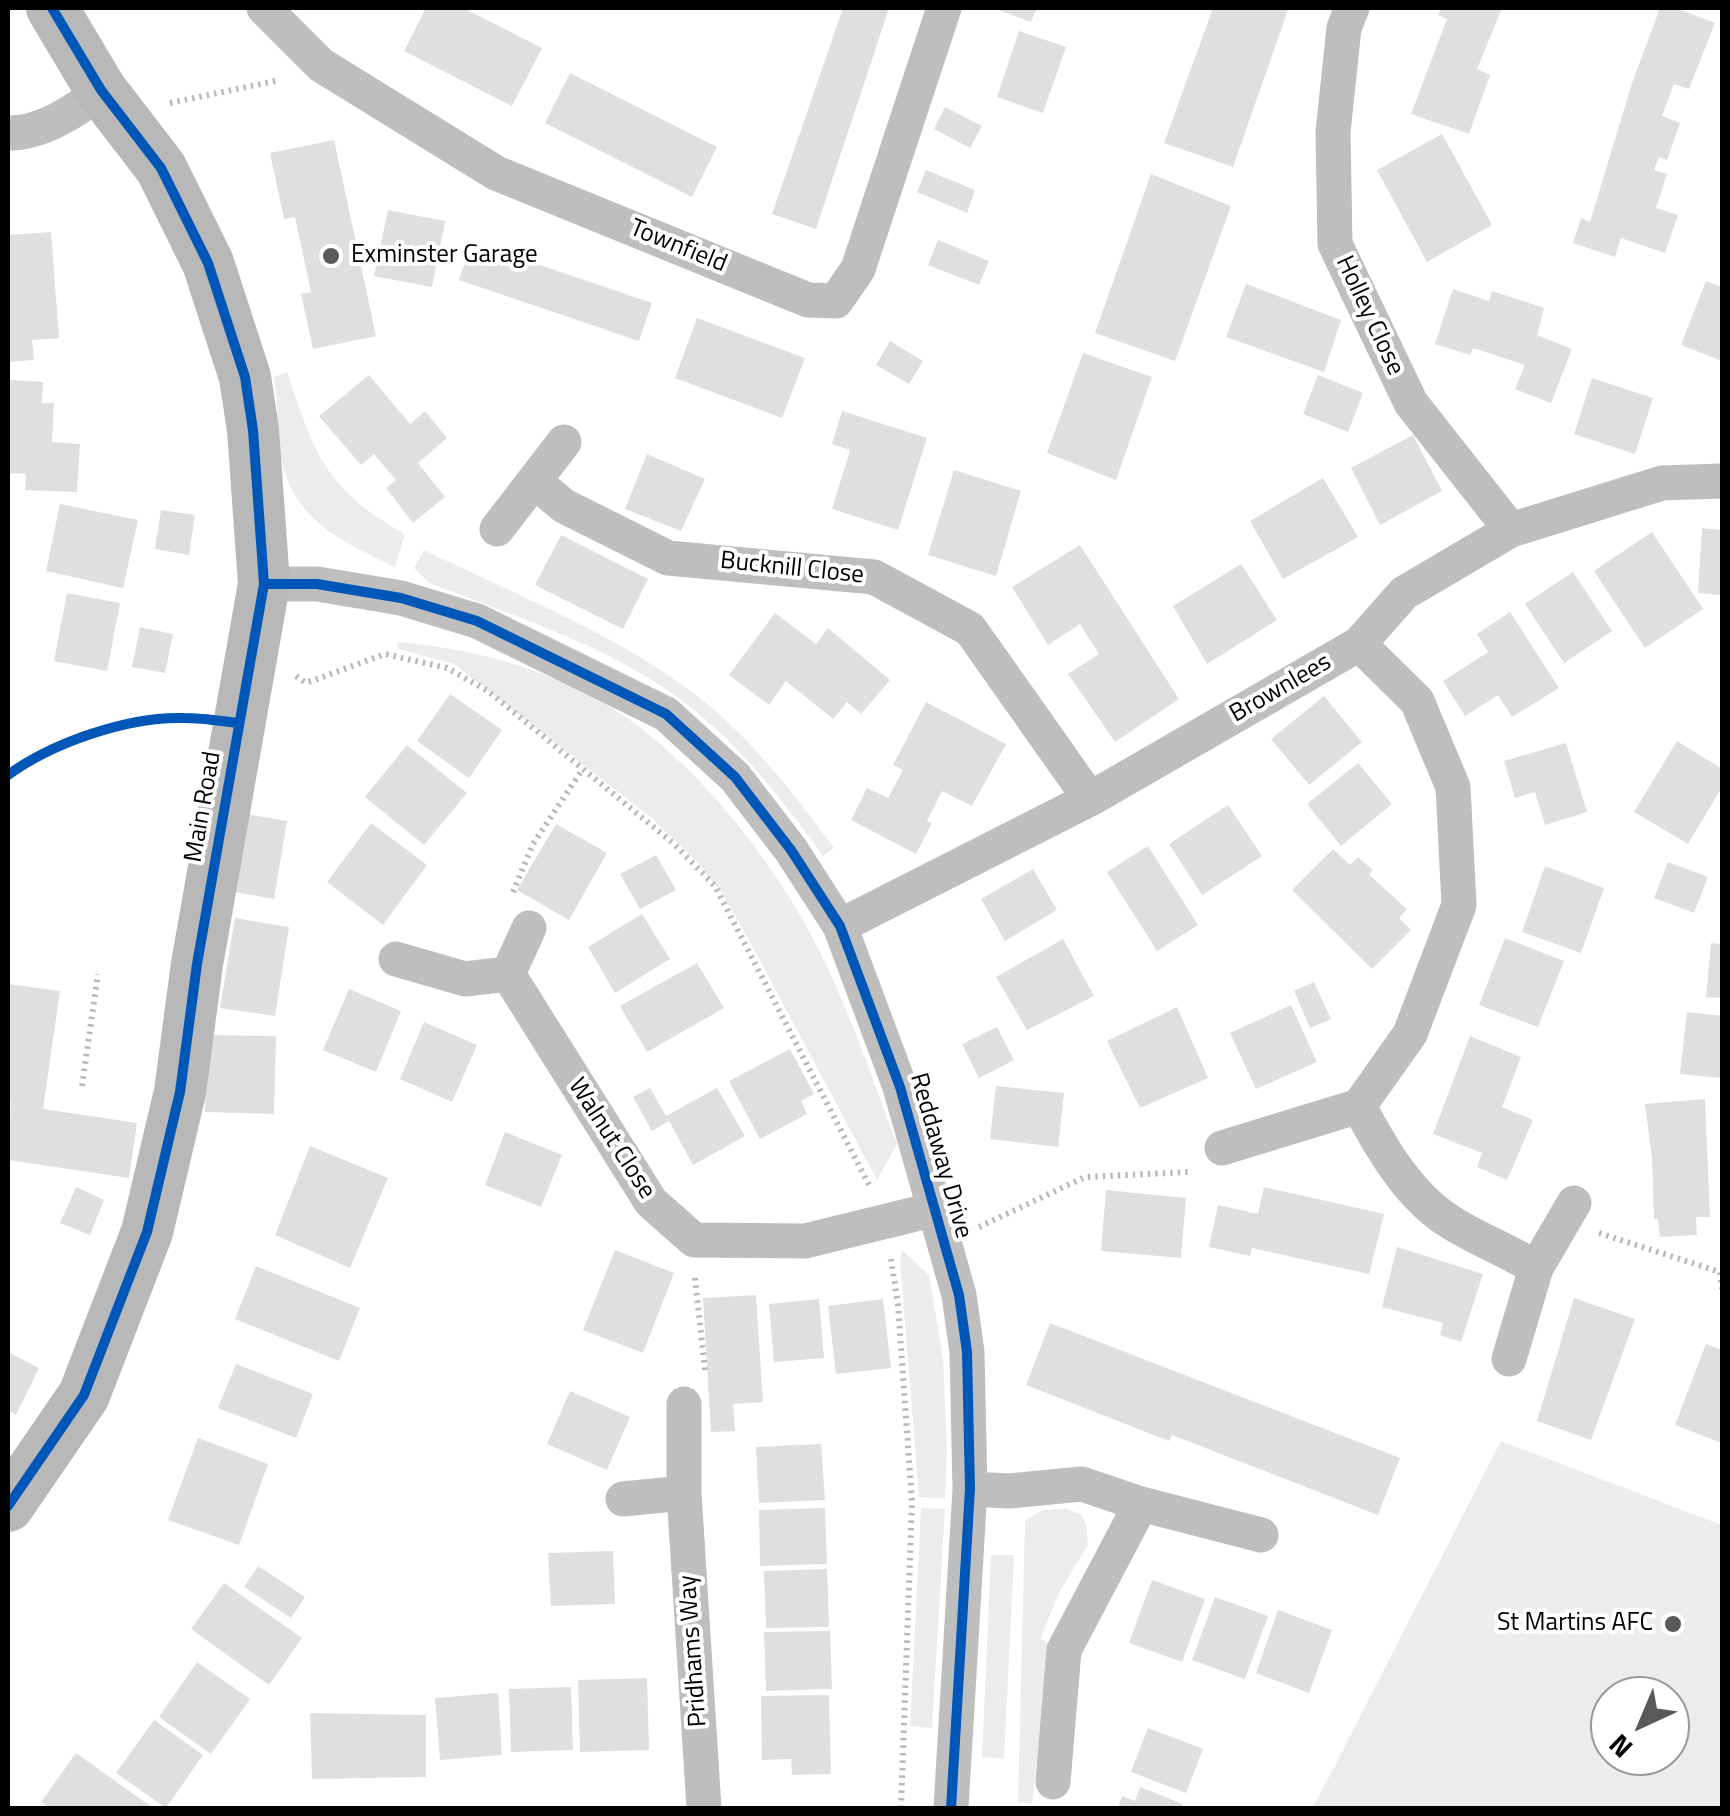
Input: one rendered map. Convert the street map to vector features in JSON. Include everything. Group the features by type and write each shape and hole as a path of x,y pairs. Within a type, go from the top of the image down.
{"street":[{"name":"Main Road","path":"8,1506 84,1395 147,1232 180,1092 197,964 264,584 253,430 245,377 214,282 161,168 101,90 52,8"},
{"name":"Townfield","path":"264,8 321,65 496,173 808,300 836,301 858,269 944,8"},
{"name":"Holley Close","path":"1352,8 1344,28 1333,132 1335,244 1411,403 1511,530"},
{"path":"8,134 24,134 51,122 101,90"},
{"path":"497,529 564,442"},
{"name":"Brownlees","path":"840,926 1090,799 1358,644 1404,593 1511,530 1662,483 1722,480"},
{"name":"Bucknill Close","path":"534,482 564,506 668,558 874,577 970,629 1090,799"},
{"name":"Reddaway Drive","path":"264,584 317,584 401,598 476,621 666,714 735,777 791,850 840,926 900,1087 959,1295 968,1352 970,1489 951,1808"},
{"path":"1222,1148 1359,1106 1410,1034 1459,905 1453,787 1417,701 1358,644"},
{"path":"396,959 465,980 508,974 529,928"},
{"name":"Walnut Close","path":"508,974 650,1202 694,1240"},
{"path":"1359,1106 1407,1182 1449,1222 1536,1268"},
{"path":"1508,1359 1536,1268 1569,1212"},
{"path":"694,1240 806,1242 886,1221 938,1226"},
{"name":"Pridhams Way","path":"684,1404 684,1494 704,1808"},
{"path":"970,1489 1008,1491 1082,1484 1140,1504 1261,1535"},
{"path":"623,1499 684,1494"},
{"path":"1053,1782 1064,1650 1140,1504"},
{"path":"922,1808 951,1808"}],"path":[{"path":"178,120 168,104 286,79"},
{"path":"254,647 306,683 385,654 447,668 488,691 673,843 714,886 886,1221 898,1305 912,1502 902,1808"},
{"path":"529,928 512,897 533,844 582,770"},
{"path":"82,1086 98,974"},
{"path":"938,1226 1084,1177 1196,1172 1222,1148"},
{"path":"1569,1212 1720,1272 1722,1289"},
{"path":"684,1404 706,1378 694,1240"}],"shaded area":[{"path":"287,372 326,467 357,501 405,534 395,567 354,547 319,523 292,490 279,446 274,377"},
{"path":"424,550 594,631 689,690 749,744 834,848 823,856 755,769 716,729 673,694 586,645 429,583 414,568"},
{"path":"397,642 494,658 586,693 657,741 722,806 802,918 842,1001 897,1144 877,1180 751,944 722,893 698,863 649,816 454,664 398,649"},
{"path":"902,1250 929,1275 943,1358 945,1498 919,1497"},
{"path":"1501,1441 1722,1525 1722,1808 1313,1808"},
{"path":"921,1508 945,1509 932,1728 910,1726"},
{"path":"1067,1509 1081,1514 1088,1545 1060,1591 1040,1639 1050,1644 1032,1804 1018,1802 1025,1521 1042,1510"},
{"path":"991,1555 1014,1555 1004,1759 982,1757"}],"building":[{"path":"426,8 463,8 542,48 512,106 404,51"},
{"path":"843,8 889,8 816,229 772,214"},
{"path":"993,8 1037,8 1031,22"},
{"path":"1213,8 1288,10 1233,167 1164,143"},
{"path":"1441,8 1502,8 1477,69 1490,75 1469,134 1411,114 1447,19 1438,15"},
{"path":"1660,8 1676,8 1715,23 1689,89 1674,84 1662,116 1680,123 1667,160 1659,157 1654,170 1667,174 1656,208 1678,215 1665,253 1621,238 1615,257 1573,243 1581,218 1590,222 1632,83"},
{"path":"1019,31 1066,47 1043,113 997,97"},
{"path":"570,73 717,147 692,197 545,123"},
{"path":"945,107 982,126 970,148 934,129"},
{"path":"1442,134 1492,225 1427,262 1377,170"},
{"name":"Exminster Garage","path":"334,140 376,336 313,349 301,294 311,292 295,217 284,219 270,153"},
{"path":"926,170 975,190 967,213 917,192"},
{"path":"1151,174 1231,206 1175,361 1095,333"},
{"path":"388,210 445,221 432,287 374,276"},
{"path":"51,232 59,338 32,340 34,360 8,362 8,235"},
{"path":"938,240 989,261 979,285 928,265"},
{"path":"472,242 652,303 639,341 459,280"},
{"path":"1706,281 1722,287 1722,361 1681,345"},
{"path":"1246,284 1341,320 1324,372 1226,337"},
{"path":"1453,289 1489,301 1492,291 1544,308 1537,335 1572,349 1551,403 1515,389 1525,365 1473,348 1470,355 1435,344"},
{"path":"697,318 805,358 782,418 675,378"},
{"path":"890,341 923,361 909,384 876,365"},
{"path":"1083,353 1152,377 1116,480 1047,453"},
{"path":"369,375 410,424 425,411 447,438 418,463 445,497 413,523 386,488 396,480 374,454 361,465 319,416"},
{"path":"1318,375 1363,393 1348,432 1303,414"},
{"path":"1592,378 1653,398 1635,454 1574,434"},
{"path":"10,380 43,382 42,403 54,403 52,442 80,444 77,492 25,490 26,474 8,473"},
{"path":"842,411 927,438 898,530 832,509 850,450 832,444"},
{"path":"1413,435 1442,491 1380,525 1351,468"},
{"path":"647,454 705,479 681,531 625,509"},
{"path":"954,470 1021,491 996,576 928,555"},
{"path":"1323,478 1358,537 1283,579 1250,521"},
{"path":"60,504 138,520 123,588 46,571"},
{"path":"161,510 195,515 189,555 155,549"},
{"path":"1702,528 1722,530 1722,595 1698,593"},
{"path":"1652,532 1703,609 1645,648 1594,571"},
{"path":"561,535 648,579 623,629 535,585"},
{"path":"1080,545 1179,699 1115,742 1068,674 1099,654 1080,624 1048,645 1012,587"},
{"path":"1241,564 1277,620 1207,664 1173,606"},
{"path":"1573,572 1612,631 1564,663 1525,604"},
{"path":"67,593 120,603 107,671 54,661"},
{"path":"1510,612 1559,688 1512,717 1498,695 1465,716 1443,681 1488,652 1477,634"},
{"path":"775,613 816,644 828,628 890,680 861,714 847,702 833,719 786,681 769,705 729,675"},
{"path":"140,627 173,634 165,673 132,667"},
{"path":"450,694 502,730 469,778 417,741"},
{"path":"1324,696 1362,742 1309,785 1271,739"},
{"path":"926,702 1006,744 972,806 942,791 916,854 851,820 867,788 888,798 903,770 893,765"},
{"path":"1677,741 1722,769 1722,787 1688,844 1634,812"},
{"path":"1566,743 1587,812 1545,825 1535,792 1515,798 1504,761"},
{"path":"407,745 467,793 424,845 365,797"},
{"path":"1358,763 1392,804 1341,846 1307,804"},
{"path":"1228,805 1262,856 1202,895 1169,844"},
{"path":"246,814 287,821 274,899 234,892"},
{"path":"371,823 427,865 383,925 327,882"},
{"path":"556,824 607,853 569,920 517,890"},
{"path":"1148,846 1198,925 1157,951 1107,872"},
{"path":"1333,849 1350,865 1358,857 1373,870 1369,874 1407,909 1399,918 1411,930 1372,969 1292,890"},
{"path":"656,855 676,890 640,909 620,874"},
{"path":"1668,862 1708,877 1694,913 1654,898"},
{"path":"1545,866 1604,888 1581,953 1522,932"},
{"path":"1033,869 1057,910 1005,941 981,899"},
{"path":"642,914 670,959 615,993 588,947"},
{"path":"235,918 289,927 275,1016 220,1008"},
{"path":"1505,938 1564,961 1538,1027 1479,1005"},
{"path":"1063,939 1094,996 1027,1030 996,977"},
{"path":"1711,943 1722,944 1722,998 1706,997"},
{"path":"697,963 724,1008 647,1052 620,1006"},
{"path":"1314,982 1331,1019 1310,1028 1294,991"},
{"path":"8,984 60,991 43,1109 137,1123 129,1178 8,1160"},
{"path":"349,989 401,1011 376,1072 323,1050"},
{"path":"1291,1005 1317,1062 1256,1089 1230,1033"},
{"path":"1177,1007 1208,1078 1140,1108 1107,1041"},
{"path":"1687,1012 1722,1016 1722,1078 1680,1074"},
{"path":"424,1022 477,1045 452,1102 400,1079"},
{"path":"997,1027 1014,1060 979,1078 962,1044"},
{"path":"207,1035 276,1036 274,1114 205,1112"},
{"path":"1470,1036 1521,1057 1502,1107 1533,1120 1507,1180 1477,1167 1482,1153 1433,1134"},
{"path":"790,1049 814,1094 801,1101 807,1114 760,1139 729,1081"},
{"path":"996,1086 1064,1093 1058,1147 990,1139"},
{"path":"650,1088 666,1116 717,1088 745,1136 693,1165 669,1121 652,1131 633,1097"},
{"path":"1705,1099 1710,1217 1696,1217 1697,1235 1660,1237 1658,1219 1654,1219 1645,1104"},
{"path":"505,1132 562,1155 541,1207 485,1185"},
{"path":"310,1146 388,1178 350,1268 275,1235"},
{"path":"76,1187 104,1200 90,1235 60,1223"},
{"path":"1264,1187 1384,1214 1369,1274 1252,1248 1250,1256 1209,1247 1218,1205 1258,1214"},
{"path":"1106,1190 1186,1198 1181,1258 1101,1251"},
{"path":"1397,1247 1483,1274 1461,1342 1440,1335 1443,1323 1382,1307"},
{"path":"615,1250 674,1273 643,1353 583,1330"},
{"path":"256,1266 360,1308 339,1361 235,1319"},
{"path":"756,1295 763,1402 733,1404 735,1431 711,1432 703,1298"},
{"path":"1574,1298 1635,1319 1591,1440 1537,1421"},
{"path":"819,1299 824,1358 774,1362 769,1304"},
{"path":"883,1299 891,1368 836,1374 828,1306"},
{"path":"1050,1323 1400,1458 1378,1515 1172,1435 1169,1441 1026,1385"},
{"path":"1706,1344 1722,1350 1722,1443 1675,1425"},
{"path":"8,1352 39,1368 16,1415 8,1410"},
{"path":"236,1364 313,1394 296,1438 218,1408"},
{"path":"570,1391 630,1417 607,1470 547,1444"},
{"path":"198,1438 268,1464 239,1545 168,1520"},
{"path":"821,1444 825,1500 759,1503 756,1447"},
{"path":"825,1508 827,1564 760,1566 759,1510"},
{"path":"613,1551 615,1604 551,1606 548,1553"},
{"path":"258,1566 305,1597 291,1618 244,1587"},
{"path":"827,1569 829,1627 766,1628 764,1571"},
{"path":"1152,1580 1205,1599 1182,1662 1129,1643"},
{"path":"224,1583 302,1638 269,1685 191,1629"},
{"path":"1215,1597 1268,1616 1245,1679 1192,1660"},
{"path":"1278,1610 1332,1630 1309,1693 1256,1673"},
{"path":"830,1631 832,1689 766,1691 764,1632"},
{"path":"197,1662 250,1699 211,1754 159,1717"},
{"path":"647,1678 649,1750 580,1752 578,1680"},
{"path":"571,1687 573,1750 511,1752 509,1689"},
{"path":"498,1693 502,1755 440,1760 435,1698"},
{"path":"829,1695 831,1774 792,1775 791,1759 762,1760 761,1696"},
{"path":"310,1713 426,1715 426,1777 312,1779"},
{"path":"154,1720 203,1755 166,1808 116,1773"},
{"path":"1148,1728 1203,1749 1186,1793 1131,1772"},
{"path":"76,1753 153,1808 50,1808 41,1802"},
{"path":"1140,1787 1183,1804 1182,1808 1118,1808 1122,1796 1135,1801"}],"cycle path":[{"path":"8,1506 84,1395 147,1232 180,1092 197,964 264,584 253,430 245,377 208,263 161,168 101,90 52,8"},
{"path":"264,584 317,584 401,598 477,621 666,714 735,777 791,850 840,926 900,1087 959,1295 967,1352 970,1489 951,1808"},
{"path":"8,775 68,742 115,727 162,719 239,723"}],"place":[{"name":"Exminster Garage","path":"331,256"},
{"name":"St Martins AFC","path":"1673,1624"}]}
